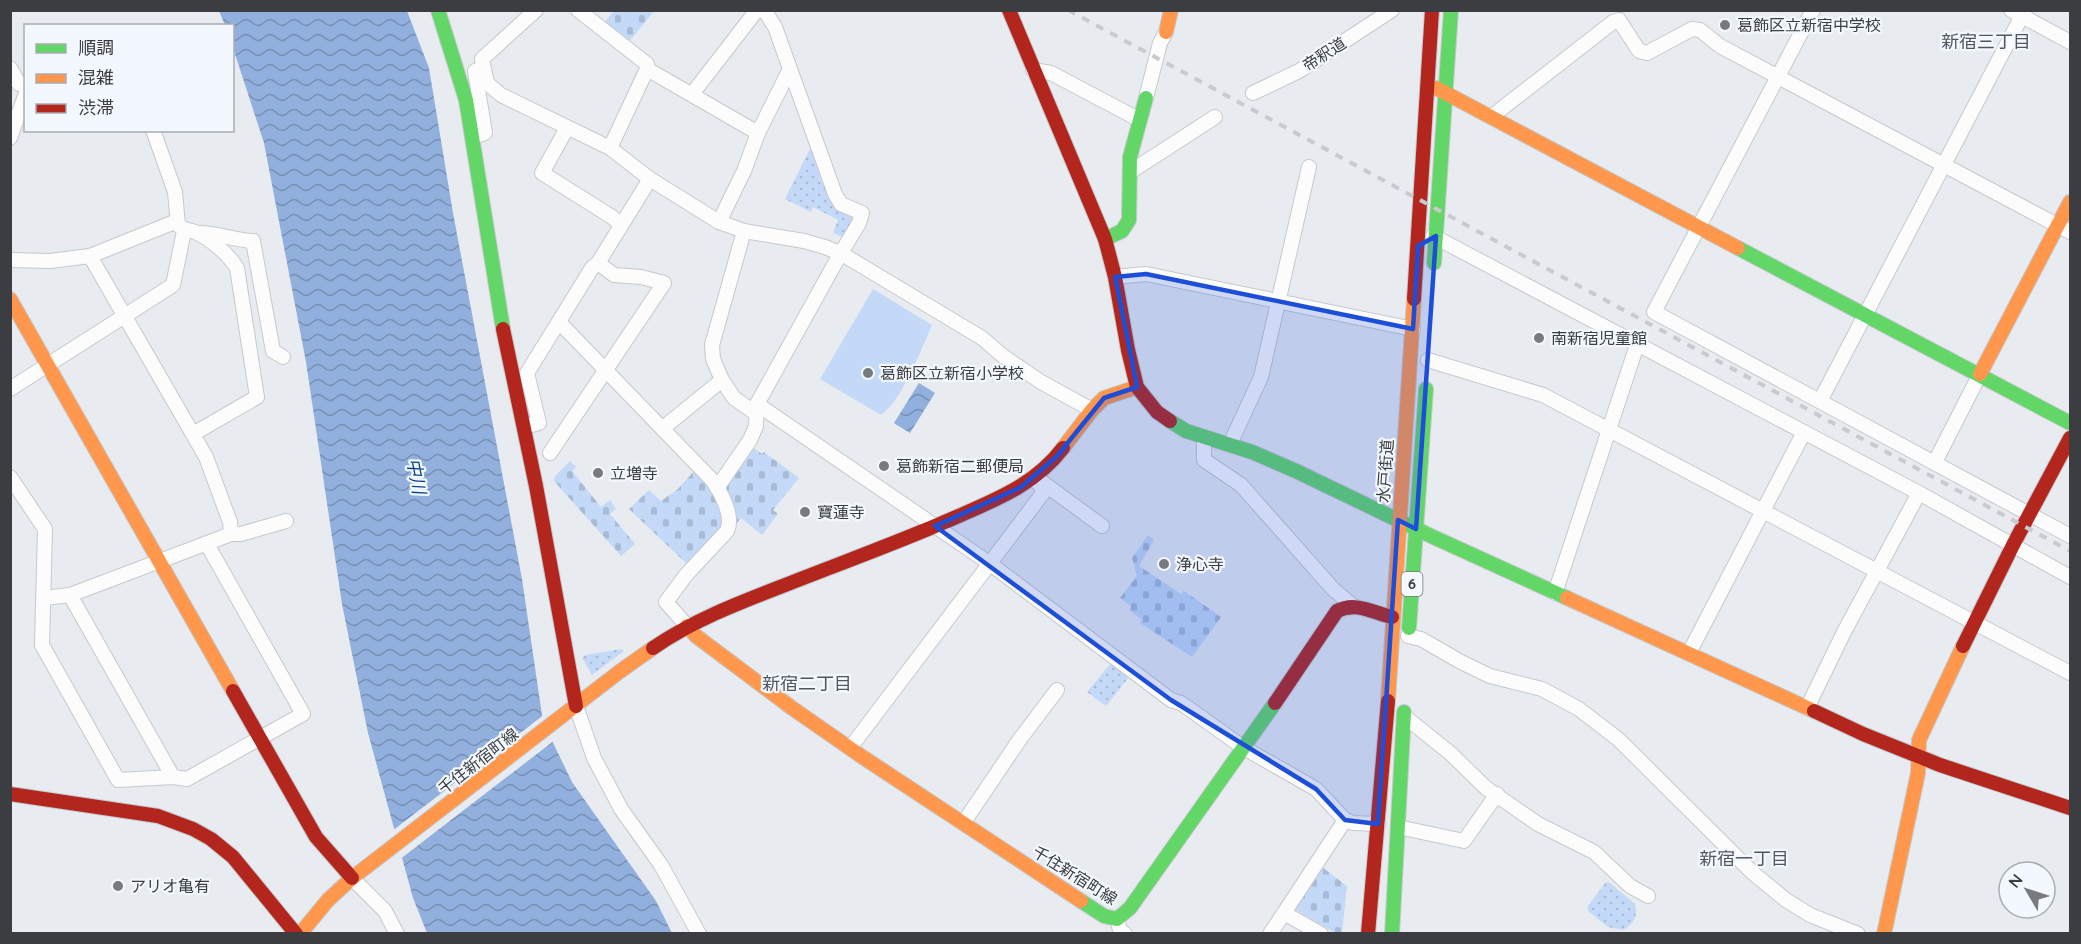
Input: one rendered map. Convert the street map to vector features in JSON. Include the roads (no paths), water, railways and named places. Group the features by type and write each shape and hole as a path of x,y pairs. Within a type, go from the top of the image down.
{"main road":[{"path":"438,10 466,100 500,315 524,427 572,709"},
{"path":"1009,10 1105,239 1137,387 1157,412 1186,431 1230,444 1296,471 1416,529 1918,757 2070,808"},
{"path":"1166,32 1171,10"},
{"name":"水戸街道","path":"1368,933 1378,824 1413,329 1432,10"},
{"path":"1433,281 1451,10"},
{"path":"1428,85 1446,92 2070,423"},
{"path":"1105,239 1122,231 1129,220 1130,158 1146,98"},
{"path":"1980,374 2064,229 2070,202"},
{"path":"10,299 316,837 352,878"},
{"name":"6","path":"1408,641 1428,355"},
{"name":"千住新宿町線","path":"298,933 352,878 644,654 687,626 738,603 935,526 1008,494 1034,478 1057,456 1104,398 1137,387"},
{"path":"1884,933 1918,773 1919,740 1922,731 2013,545 2070,438"},
{"name":"千住新宿町線","path":"687,626 696,636 792,708 850,748 1104,916 1117,919 1130,908 1244,748 1337,611 1344,606 1353,606"},
{"path":"1353,606 1392,617"},
{"path":"1392,933 1405,693"},
{"path":"10,794 158,816 193,829 211,839 233,858 282,919 298,933"}],"street":[{"path":"536,10 482,59 487,83 501,94 610,148 650,179 719,222 744,231 804,241 842,254 982,338 1003,356 1041,382 1092,410"},
{"path":"578,10 647,64 647,69 610,148"},
{"path":"692,94 757,10"},
{"path":"717,488 750,440 756,426 756,409 859,223 862,213 841,204 835,194 775,27 764,10"},
{"name":"帝釈道","path":"1253,93 1299,70 1392,10"},
{"path":"1813,10 1654,312 2070,536"},
{"path":"1820,401 1944,166 2019,12 2070,42"},
{"path":"1491,117 1613,22 1619,20 1638,51 1647,53 1692,29 1700,30 1720,46 1778,78 2064,229"},
{"path":"1146,98 1160,43 1166,32"},
{"path":"10,68 21,88 10,138"},
{"path":"472,137 485,133 474,71 484,68"},
{"path":"647,69 758,133"},
{"path":"719,222 744,171 758,133 790,69"},
{"path":"1033,69 1051,73 1140,120"},
{"path":"1130,172 1215,117"},
{"path":"567,128 542,173 621,225"},
{"path":"10,389 172,285 186,228 154,132"},
{"path":"1230,444 1261,377 1308,167"},
{"path":"524,427 539,423 527,373 650,179"},
{"path":"186,228 230,258 237,267 257,397 193,434"},
{"path":"10,260 50,261 90,256 186,228 214,233 232,240 253,241 273,351 283,357"},
{"path":"744,231 712,345 713,359 722,380 734,398 756,409 989,563 1171,700 1181,703 1244,748 1316,789 1345,820 1353,824 1378,824"},
{"path":"1418,246 1430,236 1436,236 1637,345 1919,493 2070,577"},
{"path":"90,256 207,457 230,522 231,534"},
{"path":"550,453 664,283 641,277 614,275 598,263"},
{"path":"1115,277 1146,273 1413,329"},
{"path":"560,322 713,481 729,515 730,524 727,531 686,575 666,602 687,626"},
{"path":"1555,592 1637,345"},
{"path":"1428,355 1543,395 2070,673"},
{"path":"1935,462 1980,374"},
{"path":"663,428 722,380"},
{"path":"1689,652 1804,432"},
{"path":"1204,437 1204,460 1241,485 1333,590 1353,606"},
{"path":"10,477 45,528 42,645 118,780 173,777 187,779 303,714 207,544"},
{"path":"1034,478 1102,526"},
{"path":"850,748 1043,493 1043,489 1034,478"},
{"path":"1808,708 1844,632 1919,493"},
{"path":"44,598 70,595 231,534 241,534 286,521"},
{"path":"70,595 173,777"},
{"path":"1408,641 1421,639 1490,676 1542,689 1579,709 1618,739 1753,873 1786,900 1810,915 1858,933"},
{"path":"964,822 1020,739 1057,690"},
{"path":"572,709 594,758 621,809 661,865 699,933"},
{"path":"1404,716 1450,753 1482,785 1538,824 1594,852 1630,886 1648,896"},
{"path":"1398,826 1464,841 1497,794"},
{"path":"1270,933 1345,820"},
{"path":"352,878 385,911 397,933"},
{"path":"1284,913 1321,933"},
{"path":"1117,919 1120,930 1125,933"}],"water":[{"name":"中川","path":"219,11 407,11 429,68 453,213 522,579 543,722 572,782 656,901 672,933 427,933 413,898 368,733 342,604 306,362 264,143 234,51 234,24 225,24"},
{"path":"919,383 935,393 910,433 894,423"}],"railway":[{"path":"1068,10 2070,551"}],"place":[{"name":"葛飾区立新宿中学校","path":"1725,25"},
{"name":"南新宿児童館","path":"1539,338"},
{"name":"葛飾区立新宿小学校","path":"868,373"},
{"name":"葛飾新宿二郵便局","path":"884,466"},
{"name":"立増寺","path":"598,473"},
{"name":"寶蓮寺","path":"805,512"},
{"name":"浄心寺","path":"1164,564"},
{"name":"アリオ亀有","path":"118,886"}],"district":[{"name":"新宿三丁目","path":"1986,42"},
{"name":"新宿二丁目","path":"807,684"},
{"name":"新宿一丁目","path":"1744,859"}]}
